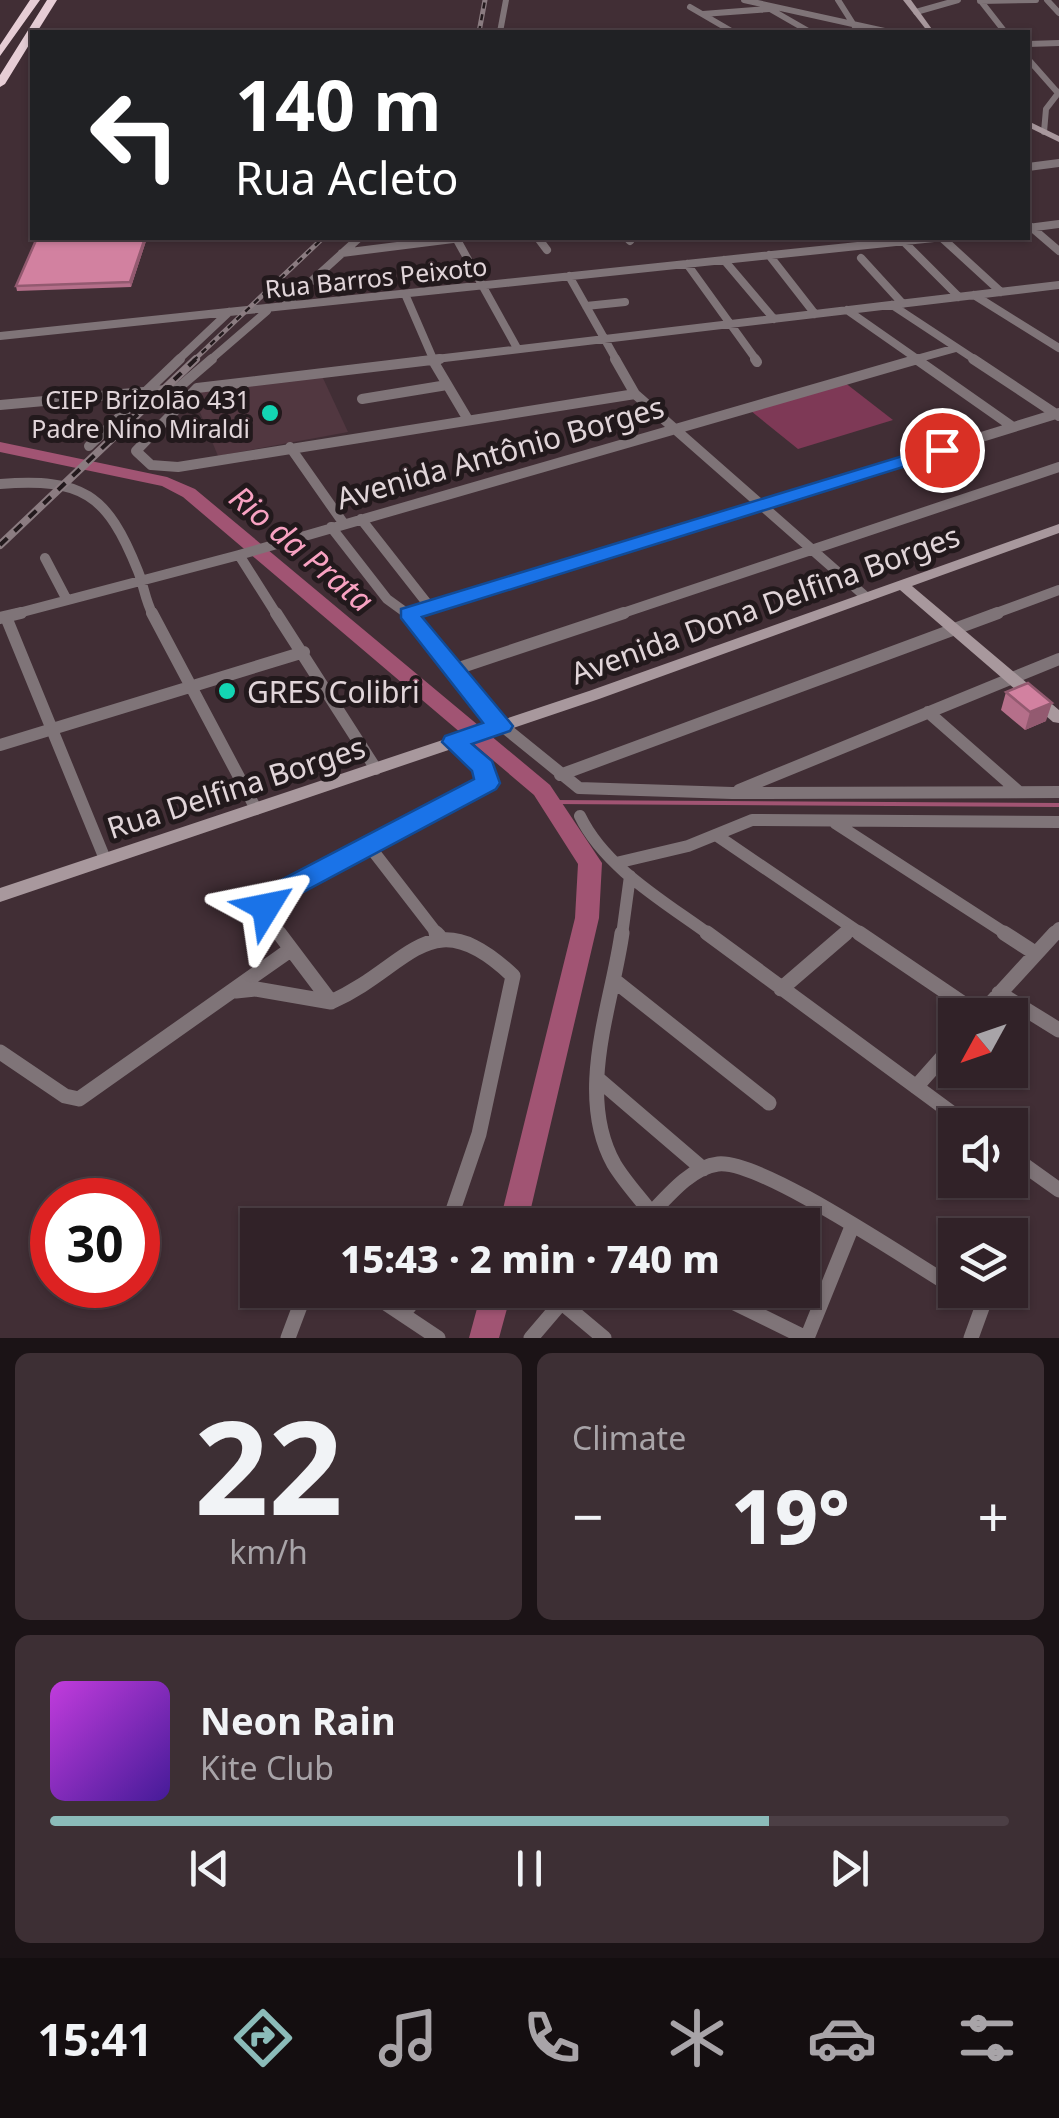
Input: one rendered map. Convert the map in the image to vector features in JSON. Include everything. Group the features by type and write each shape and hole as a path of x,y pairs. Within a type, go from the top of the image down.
{"highway":[{"path":"0,53 38,0"},
{"path":"0,66 38,0"},
{"path":"39,30 58,0"},
{"path":"39,30 58,0"},
{"path":"0,84 30,43"},
{"path":"4,97 30,45"}],"street":[{"path":"500,30 506,0"},
{"path":"744,0 857,30"},
{"path":"838,0 857,30"},
{"path":"907,0 930,30"},
{"path":"916,12 958,0"},
{"path":"980,0 1036,0"},
{"path":"980,0 1004,30"},
{"path":"1047,0 1059,13"},
{"path":"703,14 772,5 807,30"},
{"path":"690,7 730,30"},
{"path":"1030,44 1059,43"},
{"path":"1030,61 1057,90 1046,109 1044,132"},
{"path":"1046,120 1059,118"},
{"path":"1030,125 1059,139"},
{"path":"1030,167 1059,163"},
{"path":"1043,165 1059,176"},
{"path":"1030,228 1059,224"},
{"path":"1030,229 1059,252"},
{"path":"0,405 177,389 256,317 294,300 357,240"},
{"path":"342,253 442,240"},
{"path":"458,240 517,348"},
{"path":"540,240 548,250"},
{"name":"Rua Barros Peixoto","path":"0,336 915,240"},
{"path":"940,240 1001,292"},
{"path":"903,241 959,297"},
{"path":"769,255 815,314"},
{"path":"861,258 897,304 1058,415"},
{"path":"724,260 774,318"},
{"path":"688,264 757,362"},
{"path":"569,276 636,394 866,597"},
{"path":"636,394 168,468 146,462 136,451 197,388 431,356 1059,285"},
{"path":"405,294 431,356 467,418"},
{"path":"974,295 1059,348"},
{"path":"586,306 625,302"},
{"path":"847,310 1013,427"},
{"path":"90,446 229,312"},
{"name":"Avenida Antônio Borges","path":"3,617 244,553 956,348"},
{"path":"362,399 447,385"},
{"path":"408,614 1058,415"},
{"path":"290,447 387,599 408,614 495,728 579,788 732,793 1059,792"},
{"path":"453,670 1059,467"},
{"path":"0,484 60,481 91,492 140,575 140,590 256,809"},
{"path":"361,519 430,606"},
{"name":"Avenida Dona Delfina Borges","path":"495,728 1059,528"},
{"path":"244,553 376,770"},
{"path":"45,558 67,600"},
{"path":"902,584 1059,718"},
{"path":"560,775 1059,590"},
{"path":"3,617 54,729 105,859"},
{"path":"0,745 304,652"},
{"path":"732,793 1059,659"},
{"path":"928,712 1018,791"},
{"name":"Rua Delfina Borges","path":"0,896 495,728"},
{"path":"331,1002 266,916 267,904 274,896 484,788 488,774 459,740"},
{"path":"783,772 803,793"},
{"path":"580,816 588,833 630,876 944,1108"},
{"path":"616,863 716,836 738,822 752,820 1059,822"},
{"path":"835,822 1036,953"},
{"path":"716,836 954,998"},
{"path":"370,847 439,936 480,946 513,976 470,1160 454,1208"},
{"path":"630,876 615,981 600,1045 598,1078 603,1133 614,1163 640,1208"},
{"path":"995,998 1059,928"},
{"path":"782,989 850,929"},
{"path":"236,992 256,988 331,1002 439,936"},
{"path":"0,1052 75,1099 90,1094 290,950"},
{"path":"615,981 769,1103"},
{"path":"1000,993 1059,1030"},
{"path":"916,1088 938,1063"},
{"path":"598,1078 703,1169"},
{"path":"659,1208 703,1169 720,1163 743,1166 938,1278"},
{"path":"1028,1168 1059,1190"},
{"path":"745,1308 806,1338 851,1229"},
{"path":"288,1338 299,1308"},
{"path":"394,1308 438,1338"},
{"path":"403,1314 408,1308"},
{"path":"531,1338 556,1308"},
{"path":"577,1308 604,1338"},
{"path":"971,1338 983,1308"}],"shaded area":[{"name":"CIEP Brizolão 431 Padre Nino Miraldi","path":"322,376 348,432 218,456 192,393"},
{"path":"844,382 893,420 798,449 751,411"}],"building":[{"path":"36,240 144,240 130,282 16,286"},
{"path":"1028,683 1052,703 1030,712 1006,692"}],"waterway":[{"name":"Rio da Prata","path":"0,447 167,482 189,493 542,790 590,863 587,918 517,1208"},
{"path":"550,802 1059,805"},
{"name":"Rio da Prata","path":"484,1338 492,1308"}],"railway":[{"path":"479,30 485,0"},
{"path":"193,361 321,240"},
{"path":"0,545 196,359"}],"place":[{"name":"CIEP Brizolão 431 Padre Nino Miraldi","path":"270,413"},
{"name":"GRES Colibri","path":"227,691"}],"route":[{"path":"266,907 274,896 476,793 487,783 484,767 454,742 501,726 484,711 408,614 942,450"}]}
